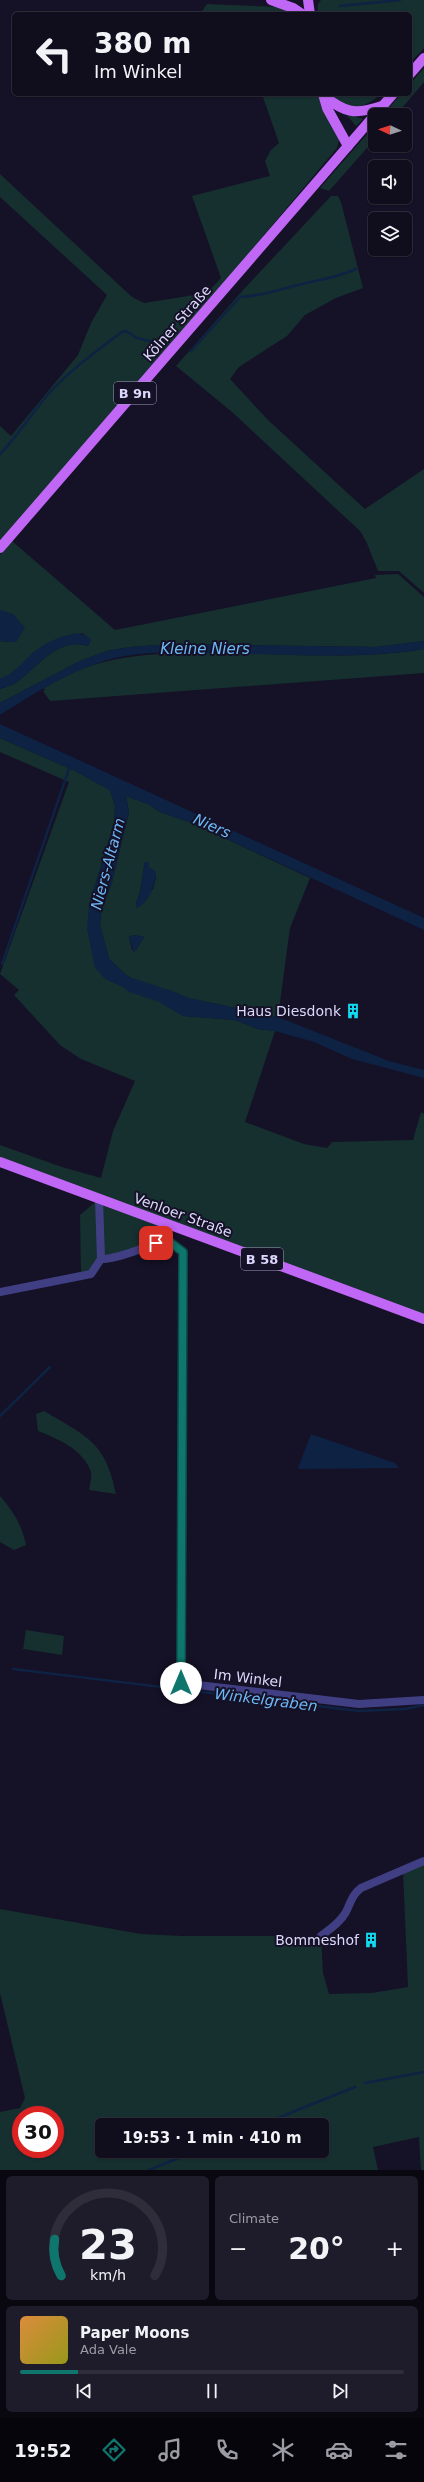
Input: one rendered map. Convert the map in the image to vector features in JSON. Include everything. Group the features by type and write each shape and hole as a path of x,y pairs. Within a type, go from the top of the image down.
{"main road":[{"path":"272,0 293,8 299,12"},
{"path":"308,0 310,12"},
{"path":"412,72 424,58"},
{"path":"323,96 327,108 348,146"},
{"path":"324,96 339,108 349,111 359,112 384,105"},
{"name":"Kölner Straße","path":"0,548 391,96"},
{"name":"Venloer Straße","path":"0,1162 424,1319"}],"street":[{"path":"0,1292 90,1274 101,1259 99,1199"},
{"name":"Im Winkel","path":"101,1259 109,1259 146,1245 167,1240 183,1252 181,1683 359,1704 424,1700"},
{"path":"321,1936 337,1924 346,1911 353,1894 361,1888 424,1861"}],"green space":[{"path":"321,0 424,0 424,48 412,61 412,12 317,12 318,4"},
{"path":"207,4 282,7 291,12 201,12"},
{"path":"424,68 424,82 402,108 389,108 399,96 412,96 412,82"},
{"path":"263,96 321,96 339,140 337,148 223,284 0,543 0,426 11,436 78,355 91,323 107,295 0,197 0,174 132,297 144,303 207,293 221,278 192,196 270,176 265,161 271,150 279,143"},
{"path":"332,96 379,96 362,106 355,107 342,105"},
{"path":"345,113 363,119 356,126"},
{"path":"368,133 368,147 329,191 320,188"},
{"path":"331,196 338,196 341,202 363,288 336,298 305,315 287,336 239,367 230,379 268,420 365,509 424,469 424,593 399,571 378,571 366,541 360,531 232,412 176,366 244,289"},
{"path":"12,541 115,630 376,578 375,575 398,574 424,597 424,641 376,647 172,644 130,647 107,651 80,661 0,703 0,689 14,684 57,650 66,646 77,644 88,646 91,640 82,633 35,651 11,675 0,679 0,641 9,642 0,610 0,555"},
{"path":"424,649 424,673 50,701 43,691 45,690 44,688 65,676 86,667 130,657 175,653 323,656 374,654"},
{"path":"0,738 73,770 110,790 115,806 114,823 89,905 95,967 147,998 149,989 126,975 109,959 100,925 101,912 112,882 129,812 126,796 148,804 160,812 192,823 310,878 290,928 278,1017 188,998 166,989 183,1016 235,1020 258,1029 275,1031 245,1122 304,1144 327,1148 332,1142 413,1140 421,1112 424,1114 424,1319 0,1163 0,1145 62,1167 101,1178 113,1131 135,1081 81,1059 60,1045 14,995 19,990 0,974 69,782 0,752","holes":["145,862 156,877 153,889 137,908 136,903 141,888","133,935 144,937 136,950 132,950 129,937"]},
{"path":"99,1199 165,1223 146,1245 101,1259 91,1274 81,1276 80,1215"},
{"path":"44,1411 72,1427 92,1442 100,1451 112,1477 116,1494 89,1490 91,1472 82,1457 61,1441 38,1431 36,1414"},
{"path":"0,1496 16,1519 22,1531 26,1545 14,1550 0,1542"},
{"path":"26,1630 64,1636 62,1655 23,1649"},
{"path":"424,1863 424,2170 421,2170 419,2137 373,2147 378,2170 0,2170 0,2112 12,2110 12,2158 64,2158 64,2106 21,2106 25,2098 0,1993 0,1909 141,1934 183,1936 321,1936 323,1973 329,1994 372,1993 408,1987 403,1871"}],"water":[{"path":"0,610 13,614 25,628 16,642 0,641"},
{"path":"77,633 87,636 91,640 88,646 77,644 66,646 57,650 14,684 0,689 0,679 14,670 39,648 55,640"},
{"name":"Kleine Niers","path":"424,641 424,649 371,654 317,656 146,653 125,656 108,660 75,672 0,715 0,703 80,661 107,651 130,647 172,644 376,647"},
{"name":"Niers","path":"0,724 424,918 424,930 192,823 160,812 148,804 126,796 129,812 112,882 101,912 100,924 109,959 126,975 149,989 147,998 105,979 95,967 87,929 89,905 114,823 115,806 110,790 73,770 0,738"},
{"path":"145,862 149,862 149,867 156,872 151,893 145,902 137,908 136,904 141,889"},
{"path":"133,935 144,937 134,953 129,937"},
{"path":"166,989 188,998 278,1017 389,1061 424,1070 424,1078 352,1059 314,1042 275,1031 258,1029 235,1020 183,1016 162,1004 158,999 160,991"},
{"path":"311,1434 395,1463 399,1468 300,1469 298,1468"}],"waterway":[{"path":"340,6 400,0"},
{"path":"191,351 240,297 334,277 356,269"},
{"path":"0,454 39,405 61,381 86,359 122,332 126,331 137,338 158,343"},
{"path":"2,964 70,766"},
{"name":"Niers-Altarm","path":"131,985 176,1000"},
{"name":"Winkelgraben","path":"0,1416 50,1367"},
{"name":"Winkelgraben","path":"13,1669 359,1711 405,1709 424,1705"},
{"path":"365,2083 424,2072"},
{"path":"278,2118 355,2087"},
{"path":"149,2170 179,2158"}],"place":[{"name":"Haus Diesdonk","path":"353,1011"},
{"name":"Bommeshof","path":"371,1940"}],"route":[{"path":"156,1243 167,1240 183,1252 181,1683"}]}
